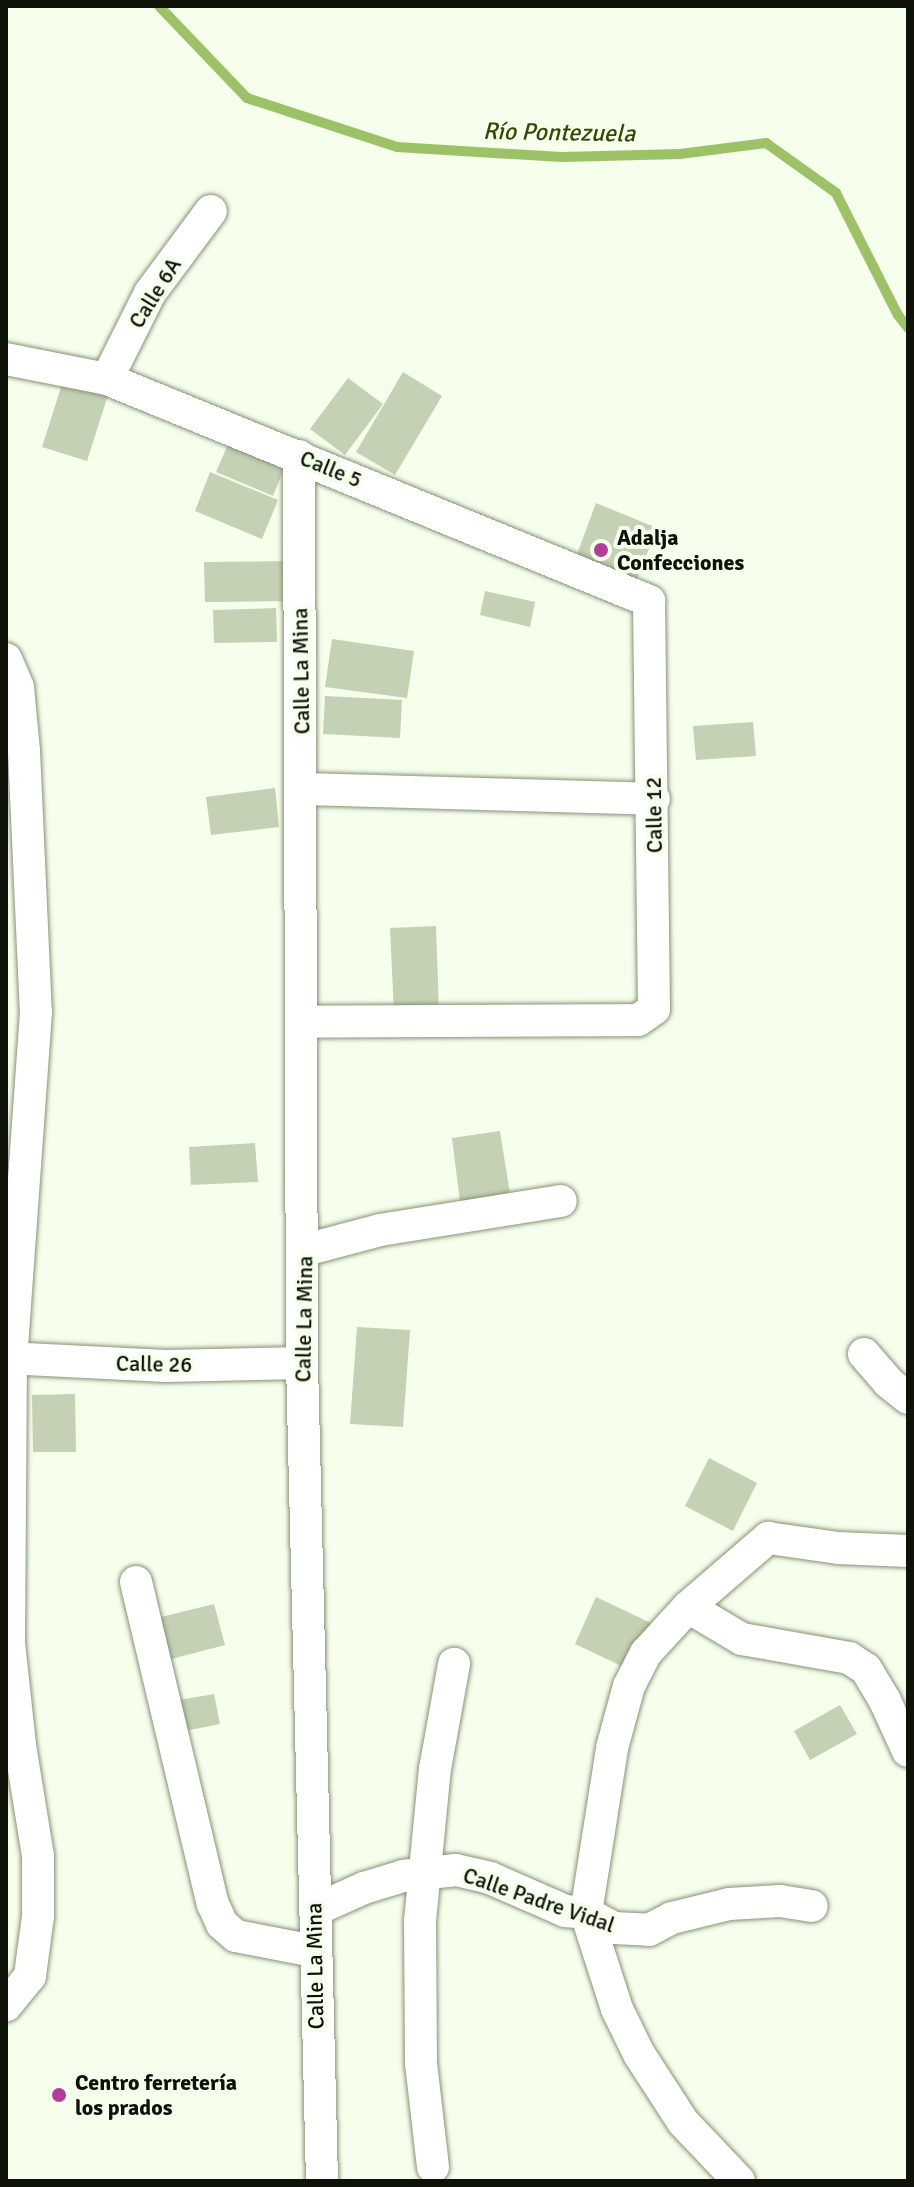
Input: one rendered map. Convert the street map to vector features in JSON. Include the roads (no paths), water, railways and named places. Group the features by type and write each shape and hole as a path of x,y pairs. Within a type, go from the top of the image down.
{"street":[{"name":"Calle 6A","path":"107,379 150,293 211,211"},
{"name":"Calle 5","path":"6,359 107,379 649,601"},
{"name":"Calle La Mina","path":"299,456 305,1250 302,1363 322,2181"},
{"name":"Calle 12","path":"304,1022 638,1020 654,1009 654,799 649,601"},
{"path":"6,659 18,687 16,794 36,1012 8,1358 9,1643 38,1856 38,1916 30,1976 6,2006"},
{"path":"302,789 654,799"},
{"path":"305,1250 380,1230 561,1201"},
{"path":"864,1354 889,1383 908,1398"},
{"name":"Calle 26","path":"8,1358 166,1366 302,1363"},
{"path":"739,2181 683,2122 639,2054 617,2009 586,1913 612,1748 629,1686 646,1653 688,1607 768,1538 838,1548 908,1551"},
{"path":"136,1582 213,1904 222,1924 236,1936 314,1951"},
{"path":"688,1607 742,1639 849,1658 866,1669 904,1730"},
{"path":"433,2167 421,2063 420,1921 435,1769 454,1664"},
{"name":"Calle Padre Vidal","path":"315,1910 364,1888 424,1873 456,1870 490,1878 544,1904 586,1913 614,1928 649,1930 672,1918 729,1904 780,1901 812,1906"}],"waterway":[{"name":"Río Pontezuela","path":"159,6 247,98 397,147 562,157 680,154 766,143 836,193 898,315 908,328"}],"place":[{"name":"Adalja Confecciones","path":"601,550"},
{"name":"Centro ferretería los prados","path":"59,2095"}]}
